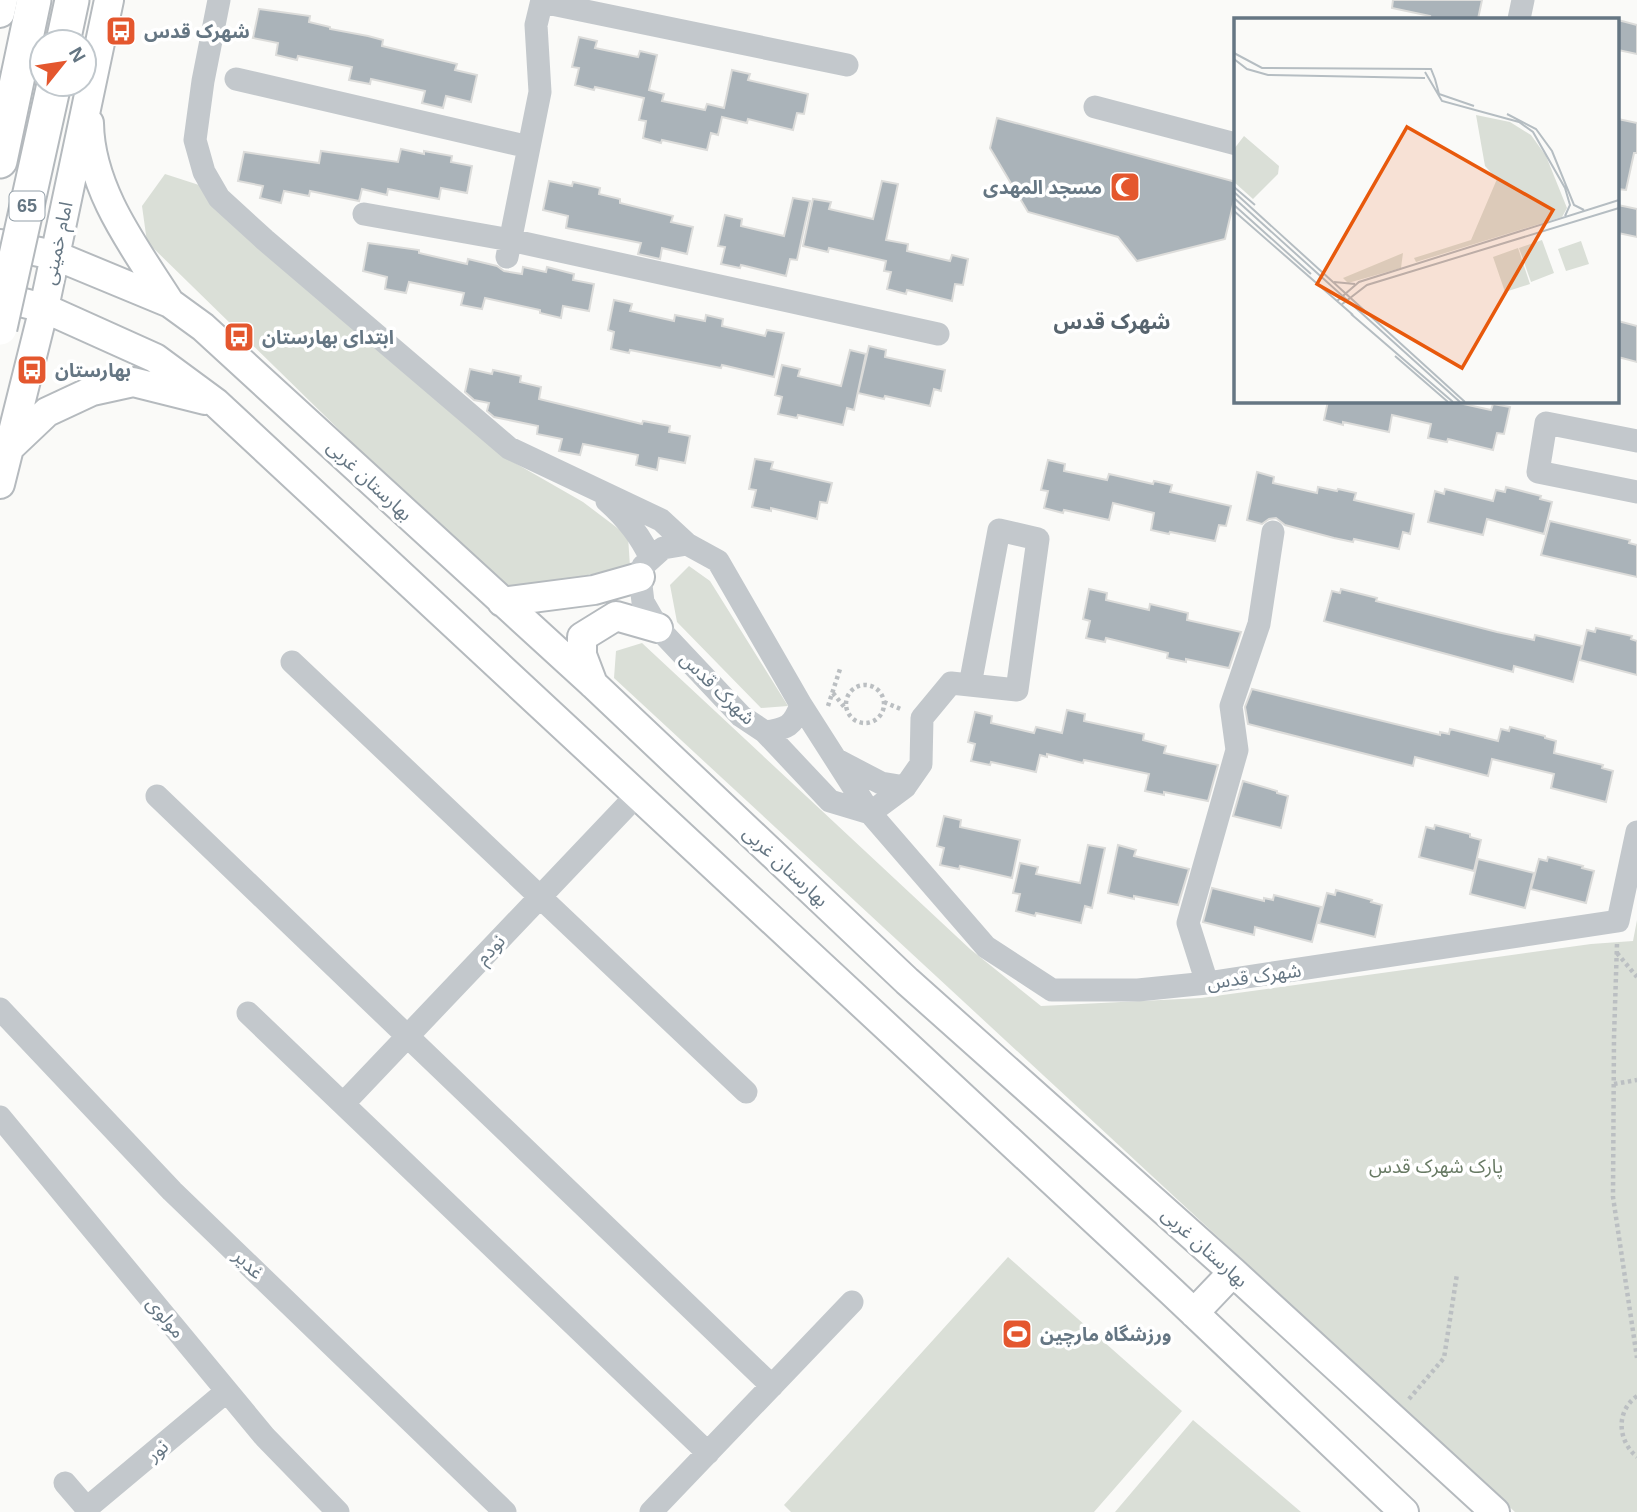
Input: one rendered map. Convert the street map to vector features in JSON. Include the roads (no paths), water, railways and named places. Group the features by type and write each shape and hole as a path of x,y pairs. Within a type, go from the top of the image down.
{"highway":[{"path":"0,161 34,0"},
{"path":"66,28 72,0"},
{"name":"65","path":"0,328 51,98"}],"main road":[{"path":"0,13 3,0"},
{"name":"امام خمینی","path":"98,51 109,0"},
{"name":"امام خمینی","path":"0,484 44,308 88,98"},
{"path":"89,98 89,144 104,192 132,244 170,303"},
{"name":"بهارستان غربی","path":"0,244 54,256 170,303 203,327 593,684 907,981 1233,1272 1496,1512"},
{"path":"0,297 44,308 155,358 216,402 1405,1512"},
{"path":"9,447 47,412 92,391 133,382 216,402"},
{"path":"257,440 256,422 267,407 288,404"},
{"path":"502,602 594,590 645,567"},
{"path":"593,684 582,655 582,637 616,616 658,628"},
{"path":"1194,1313 1233,1272"}],"street":[{"path":"219,0 195,140 204,172 219,198 509,448 661,520 687,544 719,561 802,705"},
{"path":"1519,18 1523,0"},
{"path":"508,249 540,92 536,25 542,1 846,65"},
{"path":"236,79 529,146"},
{"path":"1095,107 1234,143"},
{"path":"364,214 508,249 938,334"},
{"path":"1637,441 1546,423 1538,472 1637,492"},
{"name":"شهرک قدس","path":"594,490 624,516 645,567 643,603 658,628 741,716 765,732 781,730 795,721 802,705"},
{"path":"765,732 831,802 870,813 905,787 921,764 922,718 951,683 1017,690 1038,539 999,530 970,685"},
{"path":"1207,983 1188,923 1237,750 1231,706 1259,624 1273,532"},
{"path":"645,567 663,548 687,544"},
{"path":"292,662 746,1092"},
{"name":"شهرک قدس","path":"802,705 870,813 986,947 1052,990 1138,990 1207,983 1618,921 1637,832"},
{"path":"834,758 881,783 905,787"},
{"name":"نودم","path":"344,1103 637,794"},
{"path":"157,796 772,1386"},
{"name":"غدیر","path":"0,1009 172,1191 505,1512"},
{"path":"248,1013 708,1453"},
{"name":"مولوی","path":"0,1117 265,1437 338,1512"},
{"path":"651,1512 852,1302"},
{"name":"نور","path":"65,1483 88,1510 227,1391"}],"place":[{"name":"شهرک قدس","path":"121,31"},
{"name":"مسجد المهدی","path":"1125,187"},
{"name":"ابتدای بهارستان","path":"239,337"},
{"name":"بهارستان","path":"32,370"},
{"name":"ورزشگاه مارچین","path":"1017,1334"}],"district":[{"name":"شهرک قدس","path":"1112,322"}],"park label":[{"name":"پارک شهرک قدس","path":"1436,1166"}]}
